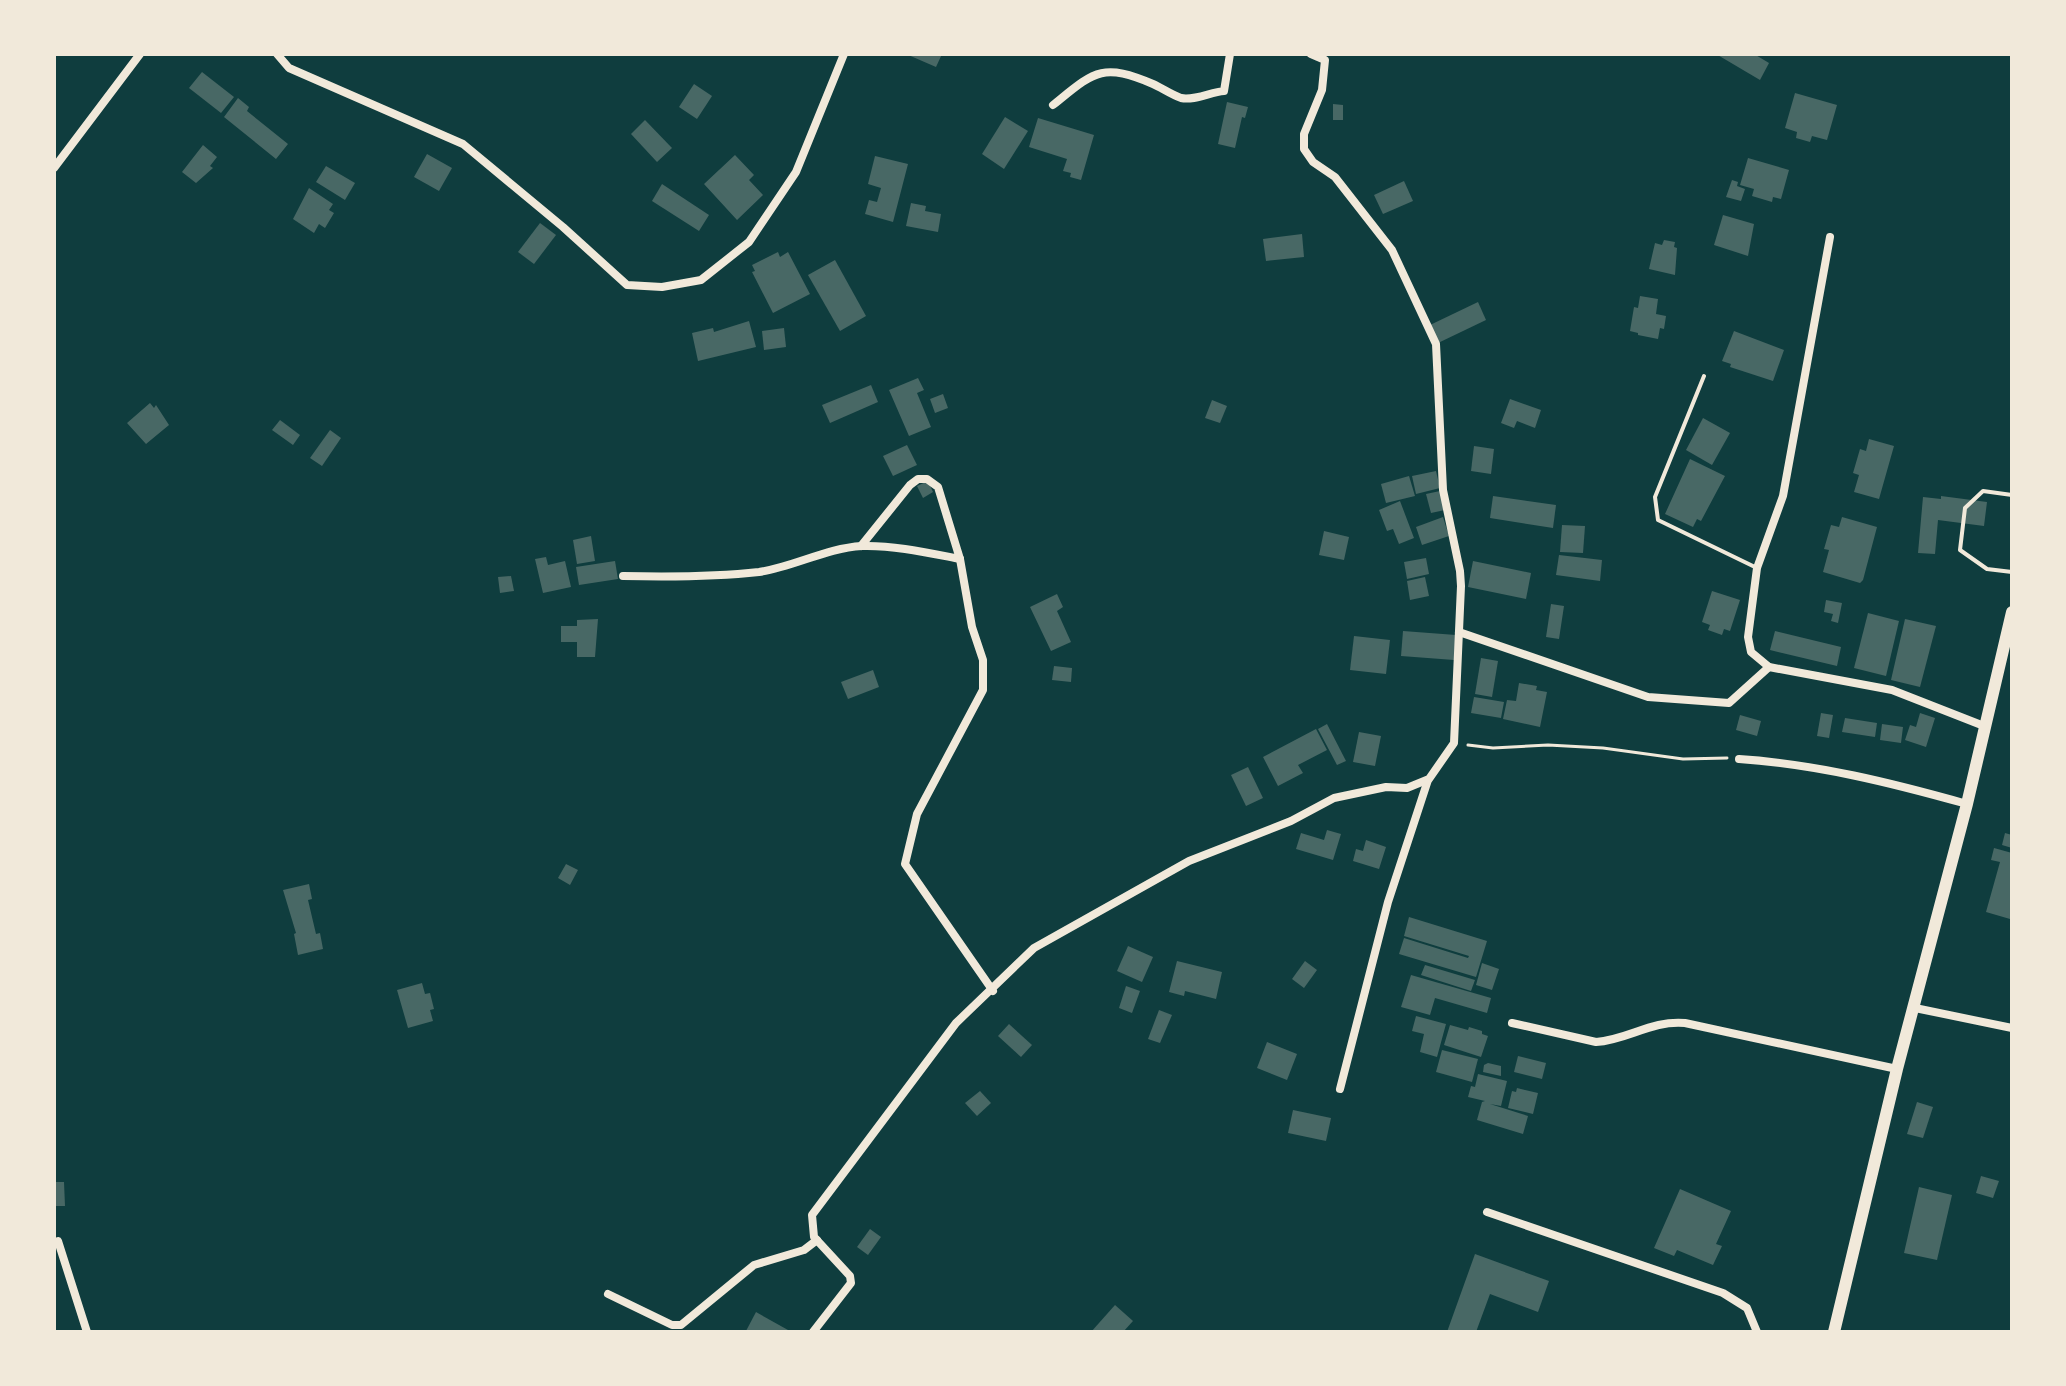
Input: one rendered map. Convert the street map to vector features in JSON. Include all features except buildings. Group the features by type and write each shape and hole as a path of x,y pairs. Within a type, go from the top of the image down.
{"main road":[{"path":"1836,1332 1897,1069 1967,804 2012,612"}],"street":[{"path":"54,168 140,54"},
{"path":"277,54 289,68 463,144 627,285 662,287 701,280 749,242 796,172 844,54"},
{"path":"1053,105 1090,75 1101,72 1131,75 1180,98 1224,91 1230,54"},
{"path":"1311,54 1325,60 1322,90 1304,134 1304,149 1313,162 1335,177 1392,250 1436,344 1443,490 1460,571 1454,743 1429,779 1388,902 1340,1089"},
{"path":"1830,237 1783,496 1757,568 1748,637 1751,652 1769,667 1892,690 1984,726"},
{"path":"861,546 910,485 918,479 927,479 938,487 960,559 972,627 983,660 983,690 917,814 905,864 993,991"},
{"path":"623,576 679,577 761,572 861,546 960,559"},
{"path":"1459,632 1648,697 1729,703 1769,667"},
{"path":"1739,759 1783,762 1895,784 1967,804"},
{"path":"813,1332 851,1283 850,1276 817,1240 812,1215 956,1023 993,991 1012,967 1034,948 1189,861 1291,821 1334,798 1386,787 1407,788 1429,779"},
{"path":"1915,1008 2012,1028"},
{"path":"1512,1023 1596,1042 1658,1023 1685,1023 1897,1069"},
{"path":"1487,1212 1723,1293 1747,1308 1757,1332"},
{"path":"608,1294 672,1325 681,1325 754,1265 804,1250 817,1240"},
{"path":"58,1241 87,1332"}],"lane":[{"path":"1704,376 1655,497 1658,520 1757,568"},
{"path":"2012,495 1983,491 1965,508 1960,550 1987,569 2012,572"}],"path":[{"path":"1454,743 1493,748 1548,745 1603,748 1683,759 1739,759"}]}
